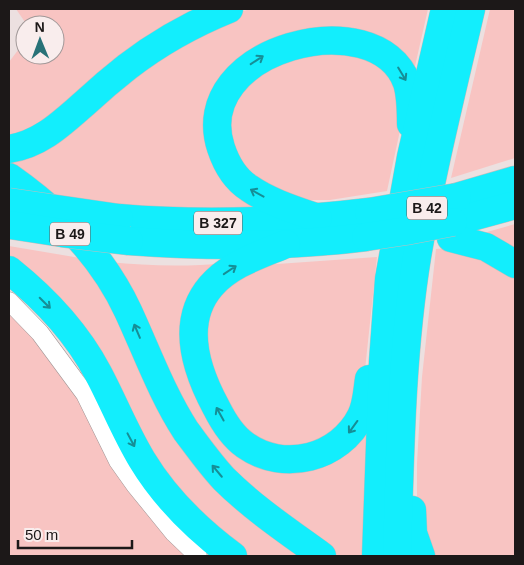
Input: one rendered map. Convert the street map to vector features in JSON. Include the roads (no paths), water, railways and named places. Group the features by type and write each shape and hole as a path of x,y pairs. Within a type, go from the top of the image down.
{"highway":[{"path":"9,149 30,143 53,131 103,86 152,49 192,25 230,9"},
{"name":"B 42","path":"376,556 383,362 390,279 411,157 445,9"},
{"name":"B 42","path":"397,556 406,366 417,257 471,9"},
{"path":"318,218 272,200 247,187 234,174 224,158 219,143 218,108 225,92 247,66 276,50 305,41 327,38 347,39 364,42 379,48 390,57 407,82 411,100 411,157"},
{"path":"9,177 64,221 100,264 128,310 173,410 203,454 223,478 252,505 322,556"},
{"name":"B 327","path":"9,217 124,230 174,222 233,222 318,218 368,225 453,219 515,180"},
{"path":"390,279 362,415 341,442 311,458 294,460 276,459 260,454 245,445 232,433 209,395 196,358 194,342 196,312 202,300 220,277 244,262 286,244 368,225 406,231 515,205"},
{"path":"453,219 486,247 515,264"},
{"path":"124,230 218,245 286,244"},
{"path":"9,270 51,310 84,350 97,371 142,460 156,480 187,517 233,556"},
{"path":"406,366 413,533 421,556"}],"street":[{"path":"9,302 40,333 85,394 118,461 135,486 174,533 198,556"}]}
